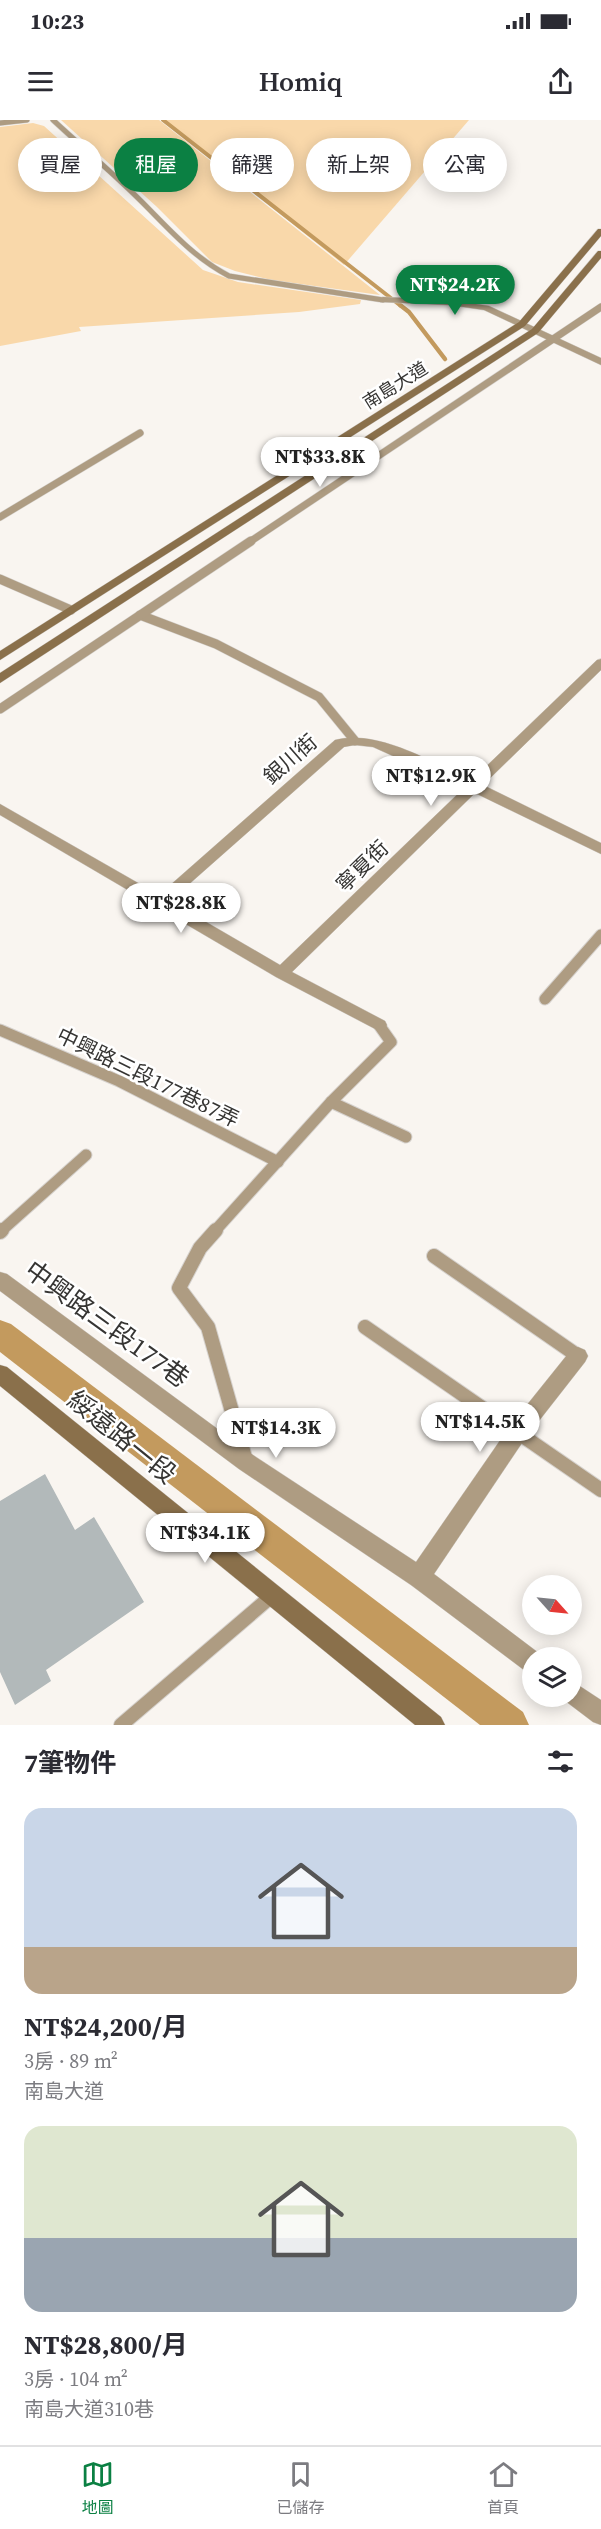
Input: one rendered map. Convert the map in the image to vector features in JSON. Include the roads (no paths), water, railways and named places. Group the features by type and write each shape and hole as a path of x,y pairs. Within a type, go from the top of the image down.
{"street":[{"name":"南島大道","path":"0,656 522,324 601,231"},
{"name":"南島大道","path":"0,679 535,331 601,253"},
{"path":"383,300 453,302 503,312 510,319 601,362"},
{"name":"寧夏街","path":"281,973 601,663"},
{"path":"355,741 375,743 475,787 601,849"},
{"name":"銀川街","path":"160,902 340,743 355,741"},
{"path":"0,809 281,973 379,1025"},
{"name":"中興路三段177巷","path":"0,1280 246,1462 419,1577 522,1654"},
{"path":"419,1577 517,1433 578,1356"},
{"name":"綏遠路一段","path":"4,1382 274,1594 433,1725"},
{"path":"582,1700 601,1714"}],"lane":[{"path":"0,123 27,120"},
{"path":"53,120 141,201 185,247 208,265 229,276 383,300"},
{"path":"0,709 601,307"},
{"path":"0,517 140,434"},
{"path":"0,579 70,610"},
{"path":"140,615 216,644 319,697 355,741"},
{"path":"546,999 601,935"},
{"path":"246,1462 208,1327 179,1288 201,1248 331,1102 391,1042 379,1025"},
{"name":"中興路三段177巷87弄","path":"0,1030 119,1081 278,1162"},
{"path":"331,1102 406,1137"},
{"path":"0,1232 86,1155"},
{"path":"434,1256 578,1356"},
{"path":"365,1327 601,1490"},
{"path":"121,1725 274,1594"}],"waterway":[{"path":"163,120 401,306"},
{"path":"400,305 409,312 445,359"},
{"path":"0,1334 510,1725"}]}
